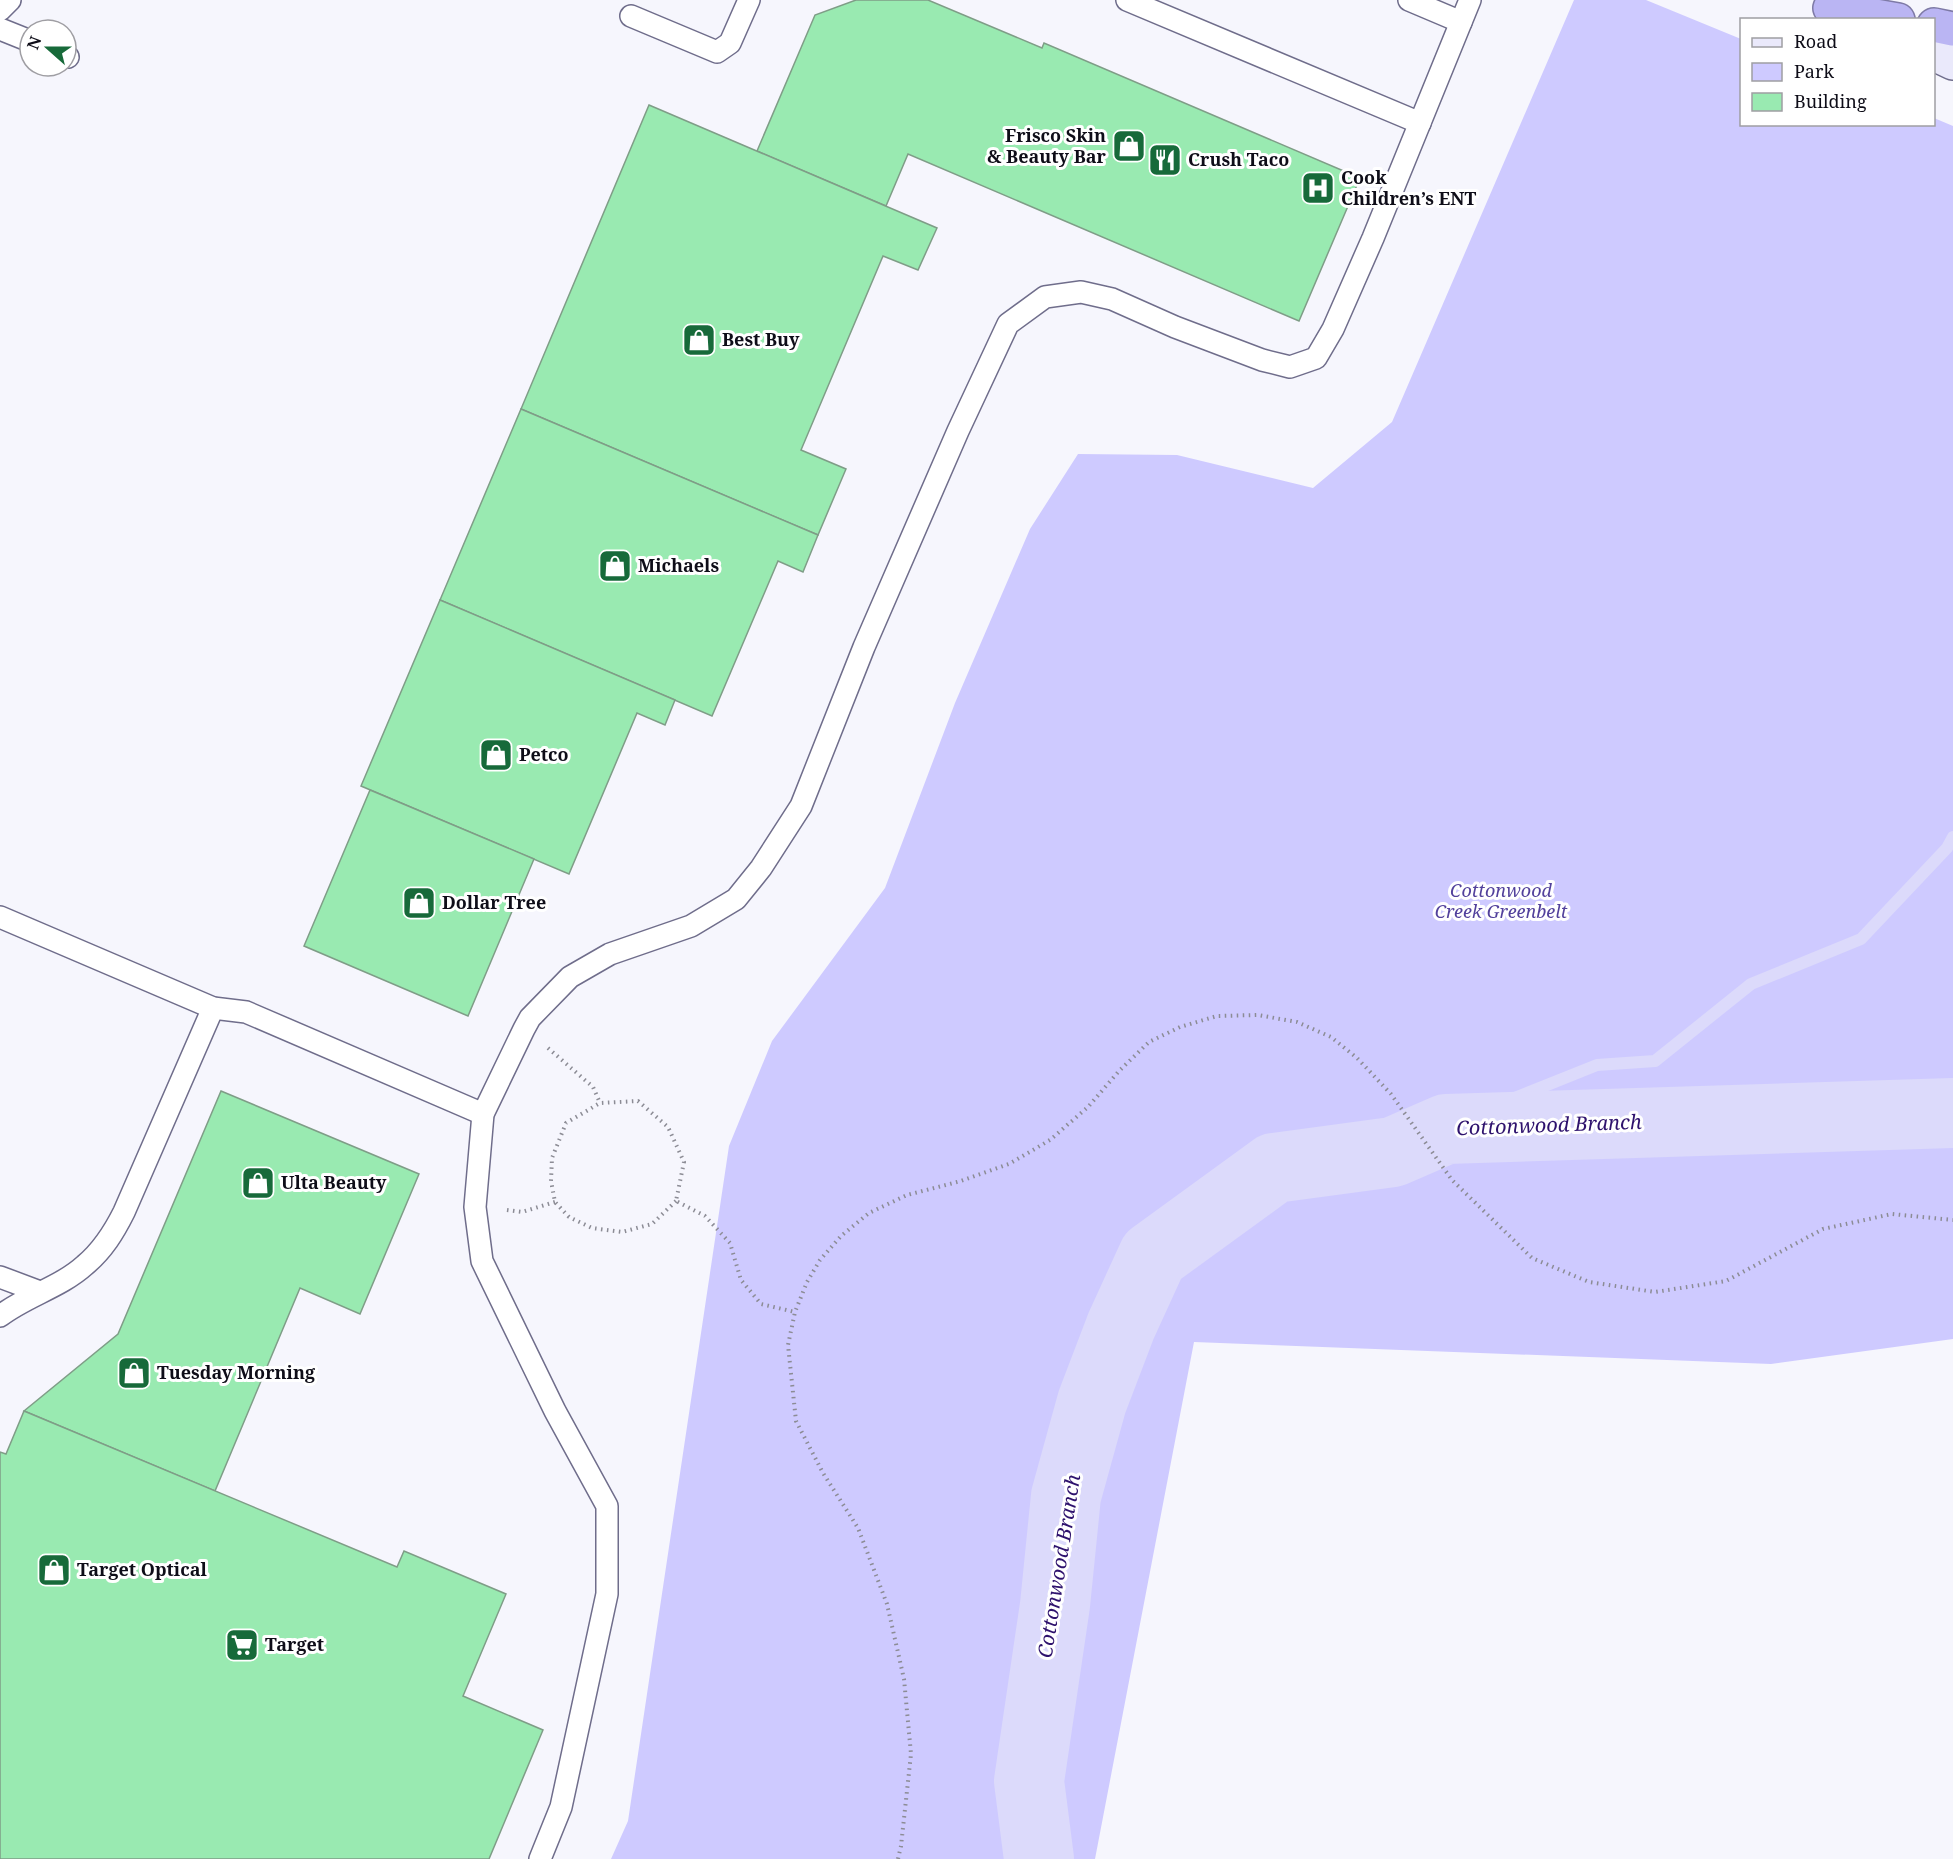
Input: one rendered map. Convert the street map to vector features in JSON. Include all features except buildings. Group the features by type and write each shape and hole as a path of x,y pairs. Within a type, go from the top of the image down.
{"highway":[{"path":"1843,14 1880,18"},
{"path":"1935,25 1953,29"}],"main road":[{"path":"1935,54 1953,63"}],"lane":[{"path":"0,10 10,0"},
{"path":"631,16 717,52 730,43 749,0"},
{"path":"1127,0 1420,123"},
{"path":"1408,0 1461,22"},
{"path":"540,1859 561,1807 606,1594 607,1506 555,1411 482,1261 475,1207 483,1114 524,1029 531,1018 570,977 610,954 691,926 736,899 761,868 801,806 864,647 1008,324 1045,297 1081,292 1112,299 1175,327 1262,360 1290,367 1316,358 1333,329 1364,258 1470,0"},
{"path":"0,29 18,36"},
{"path":"0,917 213,1008 246,1012 483,1114"},
{"path":"0,1316 13,1306 84,1267 112,1236 213,1008"},
{"path":"0,1277 40,1292"}],"path":[{"path":"898,1859 902,1846 911,1754 904,1679 887,1604 858,1528 823,1473 796,1421 788,1345 795,1312 807,1282 820,1260 840,1236 869,1213 907,1195 961,1181 1009,1164 1042,1144 1088,1107 1119,1071 1149,1042 1180,1027 1217,1016 1258,1015 1297,1022 1331,1037 1357,1058 1391,1094 1452,1180 1532,1257 1589,1282 1654,1292 1726,1281 1822,1229 1892,1214 1953,1220"},
{"path":"524,1029 593,1087 600,1103"},
{"path":"638,1101 668,1127 684,1162 676,1202 652,1224 622,1232 592,1228 569,1217 555,1202 551,1181 552,1158 566,1123 600,1103 638,1101"},
{"path":"475,1207 522,1212 555,1202"},
{"path":"676,1202 705,1216 730,1243 741,1280 762,1304 795,1312"}],"green space":[{"name":"Cottonwood Creek Greenbelt","path":"1574,0 1646,0 1740,39 1740,126 1935,126 1935,118 1953,126 1953,1339 1771,1364 1194,1342 1095,1859 611,1859 628,1821 729,1146 772,1041 885,888 955,703 1030,529 1078,454 1177,455 1313,488 1392,422"}],"waterway":[{"path":"1446,1129 1512,1099 1597,1065 1655,1061 1751,984 1861,939 1947,848 1953,837"},
{"name":"Cottonwood Branch","path":"1039,1859 1029,1781 1055,1605 1066,1496 1092,1402 1121,1326 1153,1256 1274,1168 1393,1152 1446,1129 1953,1113"}],"place":[{"name":"Frisco Skin & Beauty Bar","path":"1129,146"},
{"name":"Crush Taco","path":"1165,160"},
{"name":"Cook Children’s ENT","path":"1318,188"},
{"name":"Best Buy","path":"699,340"},
{"name":"Michaels","path":"615,566"},
{"name":"Petco","path":"496,755"},
{"name":"Dollar Tree","path":"419,903"},
{"name":"Ulta Beauty","path":"258,1183"},
{"name":"Tuesday Morning","path":"134,1373"},
{"name":"Target Optical","path":"54,1570"},
{"name":"Target","path":"242,1645"}]}
